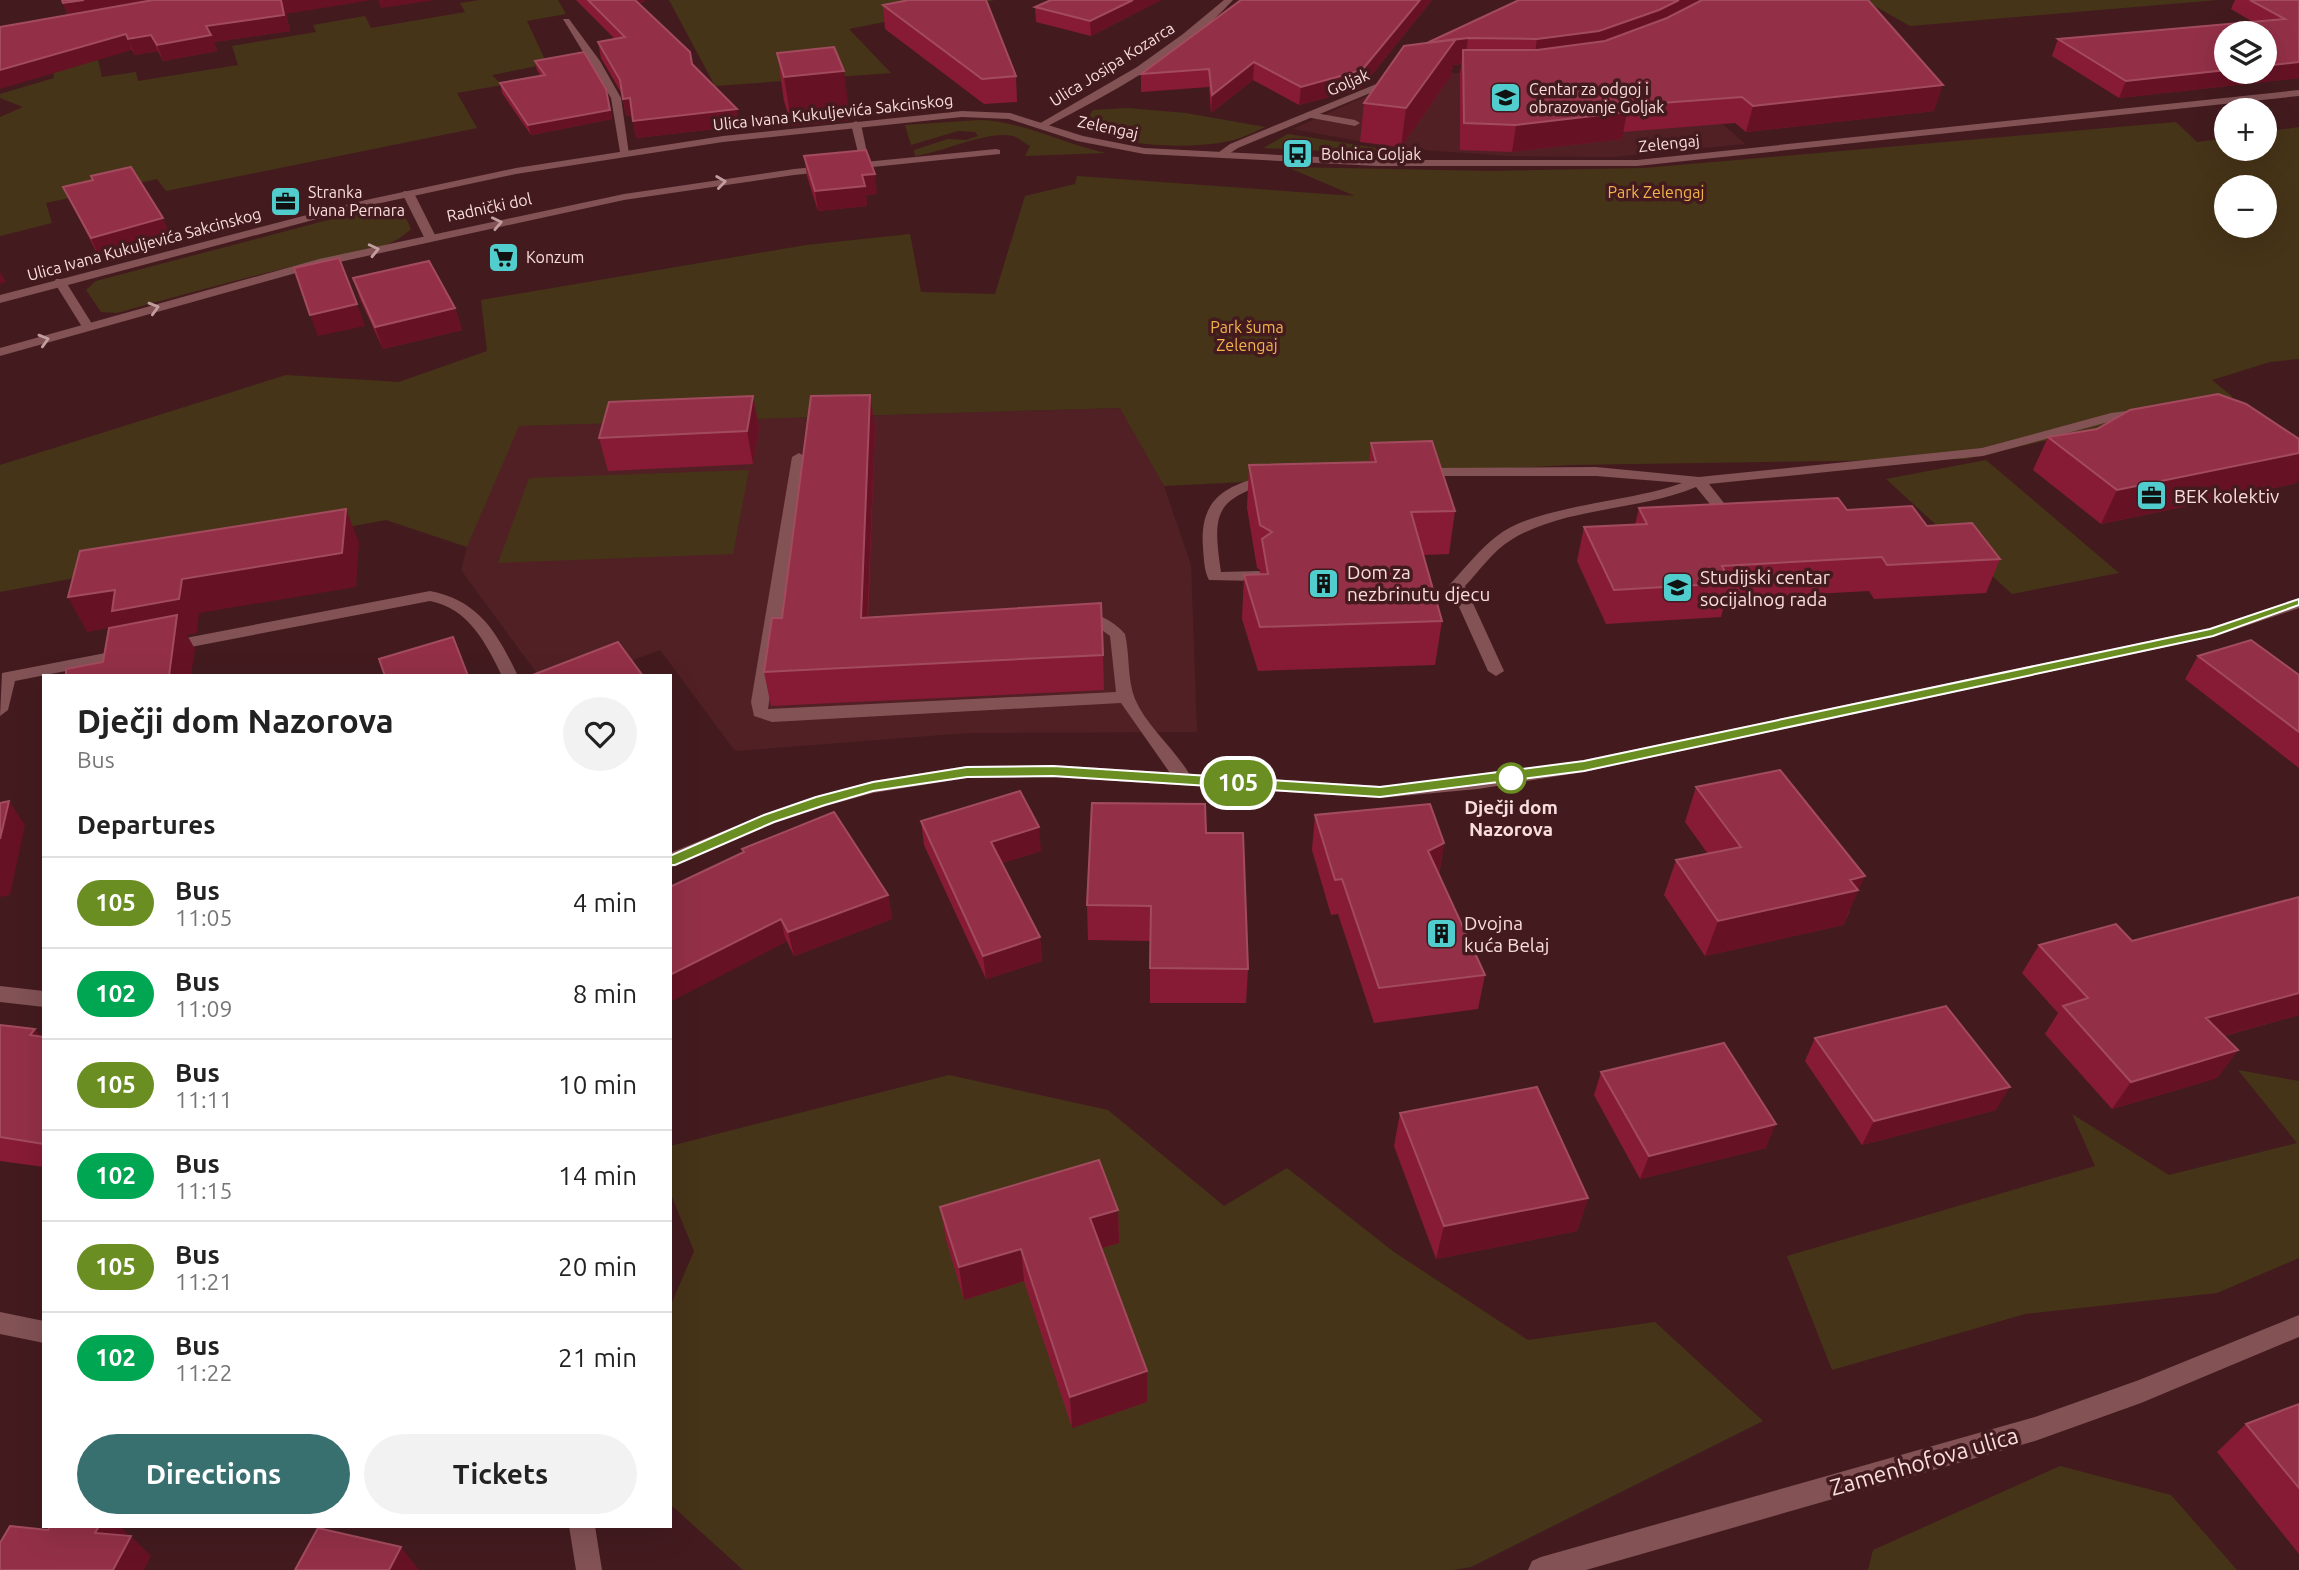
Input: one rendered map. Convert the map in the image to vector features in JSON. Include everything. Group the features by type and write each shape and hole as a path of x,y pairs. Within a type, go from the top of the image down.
{"street":[{"name":"Ulica Josipa Kozarca","path":"1042,125 1102,92 1191,33 1228,0"},
{"path":"566,22 595,61 616,98 625,152"},
{"name":"Goljak","path":"1220,155 1234,146 1410,75"},
{"name":"Zelengaj","path":"1042,125 1124,149 1377,163 1637,163 2299,93"},
{"name":"Ulica Ivana Kukuljevića Sakcinskog","path":"0,299 408,193 625,152 856,124 981,113 1010,116 1042,125"},
{"path":"1310,115 1355,123"},
{"path":"856,124 866,165"},
{"name":"Radnički dol","path":"0,352 306,267 430,237 696,185 996,152"},
{"path":"408,193 430,237"},
{"path":"60,282 88,327"},
{"path":"1401,472 1536,471 1670,476 1699,481 1945,458 1983,452 2111,417 2162,412"},
{"path":"799,457 760,691 761,712 772,716 1126,697"},
{"path":"1259,576 1214,577 1207,529 1215,508 1231,492 1247,484 1286,476"},
{"path":"1699,481 1732,522"},
{"path":"1496,671 1457,585 1503,538 1543,522 1682,488 1699,481"},
{"path":"0,710 8,677 430,596 446,597 469,612 498,649 509,674"},
{"path":"672,860 769,818 873,787 967,772 1053,771 1380,792 1531,775 2213,632 2266,617 2299,603"},
{"path":"1064,615 1100,621 1117,634 1126,697 1138,720 1166,748 1183,779"},
{"path":"0,994 42,999"},
{"path":"0,1323 42,1332"},
{"name":"Zamenhofova ulica","path":"1541,1570 2035,1429 2141,1391 2299,1326"},
{"path":"582,1528 589,1570"}],"shaded area":[{"path":"1643,52 1745,144 1613,157 1509,156 1396,148 1293,129 1404,79"},
{"path":"1121,408 1164,486 1191,565 1197,732 967,733 735,751 660,650 596,674 537,674 461,570 467,547 518,426"}],"green space":[{"path":"480,0 558,0 566,14 527,21 547,64 492,75 502,85 457,93 477,128 166,191 157,179 46,203 52,223 0,236 0,117 23,107 0,98 0,94 54,78 52,67 98,60 102,77 136,72 138,81 238,65 232,46 316,32 313,25 365,16 371,28 465,12 460,3"},
{"path":"669,0 995,0 849,29 891,73 715,86"},
{"path":"1864,0 2218,0 1910,26"},
{"path":"1127,108 1186,113 1265,127 1235,140 1171,146 1110,136 1096,127 1089,116 1093,110"},
{"path":"979,120 1011,124 1106,153 1025,156 1030,146 1016,137 1006,135 980,138 915,156 914,150 948,139 966,140 978,136 975,132 958,131 911,145 905,125"},
{"name":"Park šuma Zelengaj","path":"2176,122 2197,142 2214,140 2214,161 2277,161 2277,130 2299,127 2299,359 2270,362 2212,380 2233,397 1966,459 1570,465 1164,486 1120,408 519,426 467,547 386,520 0,592 0,465 286,375 399,382 487,351 481,300 806,245 910,234 921,292 995,294 1025,196 1075,184 1077,176 1355,196 1287,167 1492,171 1644,168"},
{"path":"1288,134 1402,152 1402,155 1263,148"},
{"path":"385,205 402,212 411,229 389,244 363,252 310,262 117,313 101,312 86,290 96,281"},
{"path":"1986,460 2119,573 2012,594 1886,479"},
{"path":"749,470 733,554 498,563 529,478"},
{"path":"2238,1070 2299,1081 2299,1258 2217,1293 2025,1314 1832,1370 1787,1256 2095,1166 2072,1114 2169,1175 2297,1143"},
{"path":"949,1075 1108,1110 1224,1206 1287,1168 1394,1252 1528,1340 1655,1322 1763,1421 1471,1567 1453,1570 743,1570 672,1506 672,1302 694,1251 672,1197 672,1145"},
{"path":"2060,1466 2171,1495 2237,1570 1868,1570 1873,1550"}],"building":[{"path":"62,0 84,0 63,3"},
{"path":"153,0 281,0 284,15 206,26 211,35 157,45 151,35 128,39 126,34 0,70 0,27"},
{"path":"588,0 635,0 690,52 692,64 737,109 633,121 630,98 623,99 620,80 598,42 625,37"},
{"path":"909,0 986,0 1016,76 982,79 883,5"},
{"path":"1051,0 1133,0 1090,21 1035,7"},
{"path":"1241,0 1420,0 1362,70 1301,87 1254,62 1212,95 1209,69 1141,74"},
{"path":"1519,0 1679,0 1599,31 1537,39 1468,38 1427,43"},
{"path":"1702,0 1868,0 1943,85 1753,106 1742,97 1620,106 1627,112 1516,125 1464,123 1463,50 1537,50 1605,41 1667,18"},
{"path":"2250,0 2299,0 2299,62 2277,65 2277,21 2262,21 2285,19"},
{"path":"2214,25 2214,71 2126,81 2058,39"},
{"path":"1456,39 1406,108 1364,103 1404,46"},
{"path":"834,47 844,71 784,77 777,53"},
{"path":"584,52 606,89 610,110 528,125 500,83 545,75 535,61"},
{"path":"866,150 875,174 862,175 865,186 815,191 804,156"},
{"path":"131,167 163,218 91,238 63,187 93,180 91,176"},
{"path":"339,258 357,304 310,315 294,268"},
{"path":"429,261 455,308 375,327 353,278"},
{"path":"2218,394 2246,404 2299,439 2299,453 2117,490 2048,437 2097,429 2130,410"},
{"path":"870,395 861,618 1101,603 1103,655 764,672 772,618 782,618 811,396"},
{"path":"753,396 747,431 599,438 609,402"},
{"path":"1432,441 1455,511 1411,512 1442,621 1260,627 1244,575 1268,574 1262,539 1272,532 1260,525 1249,465 1376,462 1371,443"},
{"path":"1838,498 1847,510 1912,506 1927,526 1972,523 2000,559 1887,565 1882,557 1722,566 1731,583 1614,590 1584,527 1647,524 1639,508"},
{"path":"346,509 342,553 182,579 179,599 112,611 115,590 68,597 80,551"},
{"path":"177,615 169,674 66,674 66,669 103,662 109,628"},
{"path":"453,637 467,674 384,674 379,659"},
{"path":"2251,640 2299,675 2299,732 2198,656"},
{"path":"618,642 642,674 535,674"},
{"path":"1780,770 1865,876 1850,880 1858,890 1718,921 1676,860 1741,847 1696,787"},
{"path":"1020,791 1039,827 991,842 1040,937 983,956 921,821"},
{"path":"9,801 0,839 0,803"},
{"path":"1092,803 1205,804 1206,833 1243,833 1248,969 1150,968 1151,906 1087,905"},
{"path":"1430,804 1444,843 1428,851 1485,975 1379,988 1342,879 1335,880 1315,815"},
{"path":"834,812 888,895 788,932 781,919 672,974 672,886 744,852 742,849"},
{"path":"2299,897 2299,993 2206,1018 2238,1050 2131,1082 2063,1006 2088,998 2039,945 2116,924 2132,941"},
{"path":"1946,1006 2010,1087 1874,1121 1815,1038"},
{"path":"0,1025 35,1029 30,1035 42,1037 42,1144 0,1137"},
{"path":"1724,1043 1776,1124 1649,1156 1601,1072"},
{"path":"1537,1087 1588,1198 1444,1226 1400,1113"},
{"path":"1099,1160 1118,1210 1090,1218 1147,1371 1070,1397 1021,1249 959,1267 940,1207"},
{"path":"2299,1404 2299,1488 2246,1424"},
{"path":"10,1526 48,1530 98,1528 95,1533 131,1536 113,1570 0,1570 0,1543"},
{"path":"318,1528 401,1547 389,1570 295,1570"}],"bus line":[{"name":"105","path":"672,860 769,818 821,801 873,787 967,772 1053,771 1380,792 1531,775 2213,632 2266,617 2299,603"}],"place":[{"name":"Centar za odgoj i obrazovanje Goljak","path":"1506,98"},
{"name":"Bolnica Goljak","path":"1298,154"},
{"name":"Stranka Ivana Pernara","path":"285,201"},
{"name":"Konzum","path":"503,257"},
{"name":"BEK kolektiv","path":"2151,496"},
{"name":"Dom za nezbrinutu djecu","path":"1324,583"},
{"name":"Studijski centar socijalnog rada","path":"1677,588"},
{"name":"Dječji dom Nazorova","path":"1511,778"},
{"name":"Dvojna kuća Belaj","path":"1441,934"}],"park label":[{"name":"Park Zelengaj","path":"1656,192"}]}
